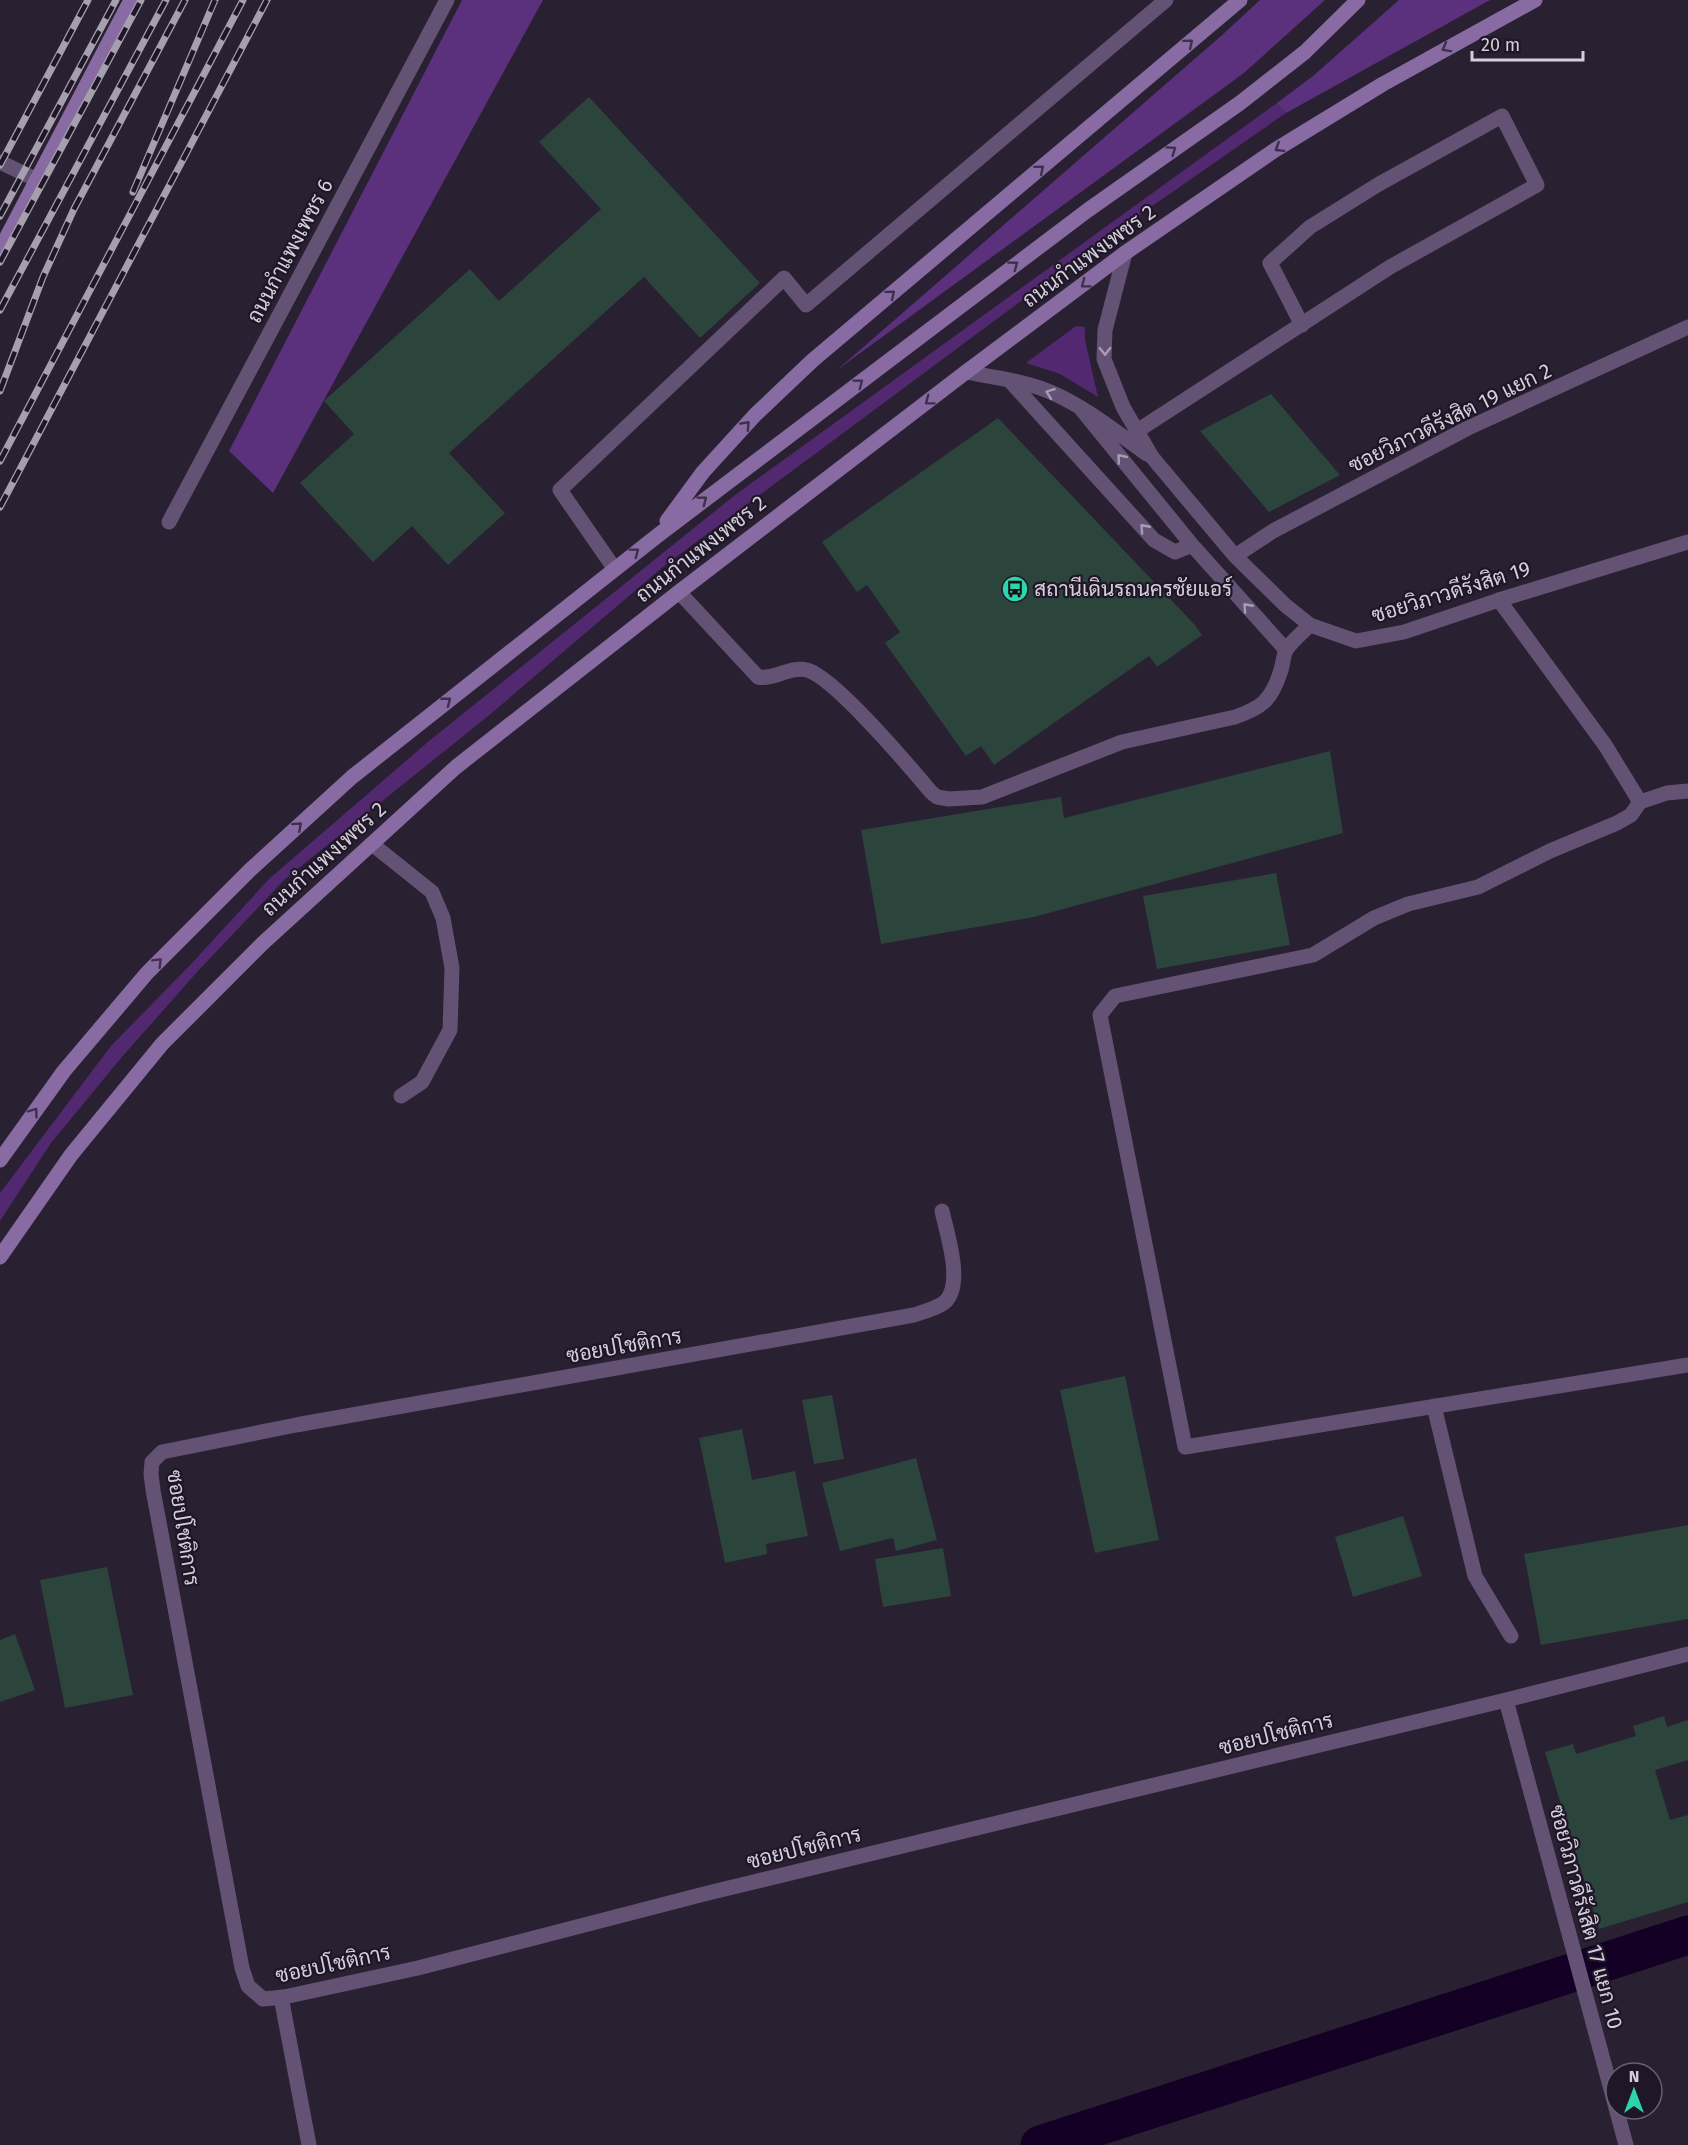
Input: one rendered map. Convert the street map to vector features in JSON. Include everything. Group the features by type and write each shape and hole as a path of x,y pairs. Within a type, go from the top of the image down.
{"main road":[{"path":"0,250 131,0"},
{"path":"657,536 703,472 755,415 813,360 1240,0"},
{"name":"ถนนกำแพงเพชร 2","path":"0,1160 64,1071 147,973 250,870 352,777 614,568 1088,210 1240,103 1305,52 1358,0"},
{"name":"ถนนกำแพงเพชร 2","path":"0,1257 71,1155 162,1044 263,943 456,767 679,592 1125,253 1275,150 1383,84 1534,0"}],"street":[{"name":"ถนนกำแพงเพชร 6","path":"170,522 447,0"},
{"path":"614,568 560,490 784,278 806,305 1166,0"},
{"path":"1137,431 1302,325 1390,267 1537,186 1502,116 1379,184 1310,227 1270,262 1302,325"},
{"path":"0,162 37,180"},
{"name":"ซอยวิภาวดีรังสิต 19","path":"1125,253 1105,330 1104,359 1123,407 1152,457 1235,556 1285,605 1310,625 1356,641 1404,632 1499,600 1688,542"},
{"name":"ซอยวิภาวดีรังสิต 19 แยก 2","path":"1235,556 1273,531 1468,428 1688,327"},
{"name":"ซอยวิภาวดีรังสิต 19","path":"966,372 1053,393 1078,405 1152,457"},
{"path":"1010,381 1154,540 1175,552 1192,545"},
{"path":"1078,405 1192,545 1286,650"},
{"path":"679,592 758,677 766,679 790,670 810,670 846,698 931,792 937,797 949,799 982,797 1122,742 1251,712 1264,704 1270,696 1280,674 1286,650 1310,625"},
{"path":"1499,600 1605,745 1640,802"},
{"path":"1688,791 1667,793 1640,802 1630,815 1617,823 1550,851 1478,887 1408,904 1374,918 1312,955 1115,996 1100,1015 1185,1447 1688,1365"},
{"path":"372,844 432,892 443,918 452,968 450,1030 422,1082 401,1096"},
{"name":"ซอยปโชติการ","path":"942,1211 953,1262 953,1289 944,1303 914,1315 296,1425 162,1452 152,1462 153,1490 242,1968 248,1986 263,1999 418,1968 717,1890 1688,1654"},
{"path":"1434,1406 1474,1576 1511,1636"},
{"name":"ซอยวิภาวดีรังสิต 17 แยก 10","path":"1506,1700 1626,2145"},
{"path":"281,1997 309,2145"}],"shaded area":[{"path":"462,0 543,0 273,493 229,451"},
{"path":"1260,0 1325,0 1244,73 837,370 1221,36"},
{"path":"1399,0 1490,0 1286,113 1277,103 1313,76"},
{"path":"1277,103 1286,113 1099,243 664,566 487,717 285,879 198,971 121,1058 51,1143 0,1221 0,1193 111,1046 269,879 429,741 735,495"},
{"path":"1076,326 1085,327 1085,340 1098,397 1060,374 1026,363"}],"building":[{"path":"589,97 760,283 700,338 644,277 449,453 505,513 448,565 412,526 373,562 300,483 354,434 324,401 470,269 499,301 601,209 539,142"},
{"path":"1271,394 1340,475 1269,512 1200,431"},
{"name":"สถานีเดินรถนครชัยแอร์","path":"998,418 1202,635 1157,667 1149,656 994,765 981,746 966,756 885,643 900,632 867,585 857,592 822,542"},
{"path":"1330,751 1343,833 1034,917 881,944 861,830 1061,797 1064,818"},
{"path":"1276,873 1290,945 1157,969 1143,896"},
{"path":"1125,1376 1159,1540 1095,1553 1060,1390"},
{"path":"832,1395 844,1459 814,1464 802,1400"},
{"path":"742,1429 752,1480 795,1471 808,1536 766,1544 767,1554 725,1563 699,1438"},
{"path":"916,1458 937,1540 896,1551 893,1538 840,1551 822,1483"},
{"path":"1403,1516 1422,1576 1353,1597 1335,1537"},
{"path":"1688,1525 1688,1619 1541,1645 1524,1554"},
{"path":"943,1548 951,1596 883,1607 875,1559"},
{"path":"107,1567 133,1695 65,1708 40,1580"},
{"path":"15,1634 35,1690 0,1702 0,1640"},
{"path":"1664,1716 1667,1727 1688,1720 1688,1760 1655,1770 1670,1820 1688,1815 1688,1902 1599,1929 1545,1752 1573,1744 1576,1754 1636,1736 1633,1726"}],"waterway":[{"path":"1040,2145 1688,1935"}],"railway":[{"path":"0,165 88,0"},
{"path":"0,216 116,0"},
{"path":"0,262 141,0"},
{"path":"0,310 166,0"},
{"path":"0,391 43,277 74,209 185,0"},
{"path":"133,192 215,0"},
{"path":"0,461 243,0"},
{"path":"0,507 267,0"}],"place":[{"name":"สถานีเดินรถนครชัยแอร์","path":"1015,589"}]}
